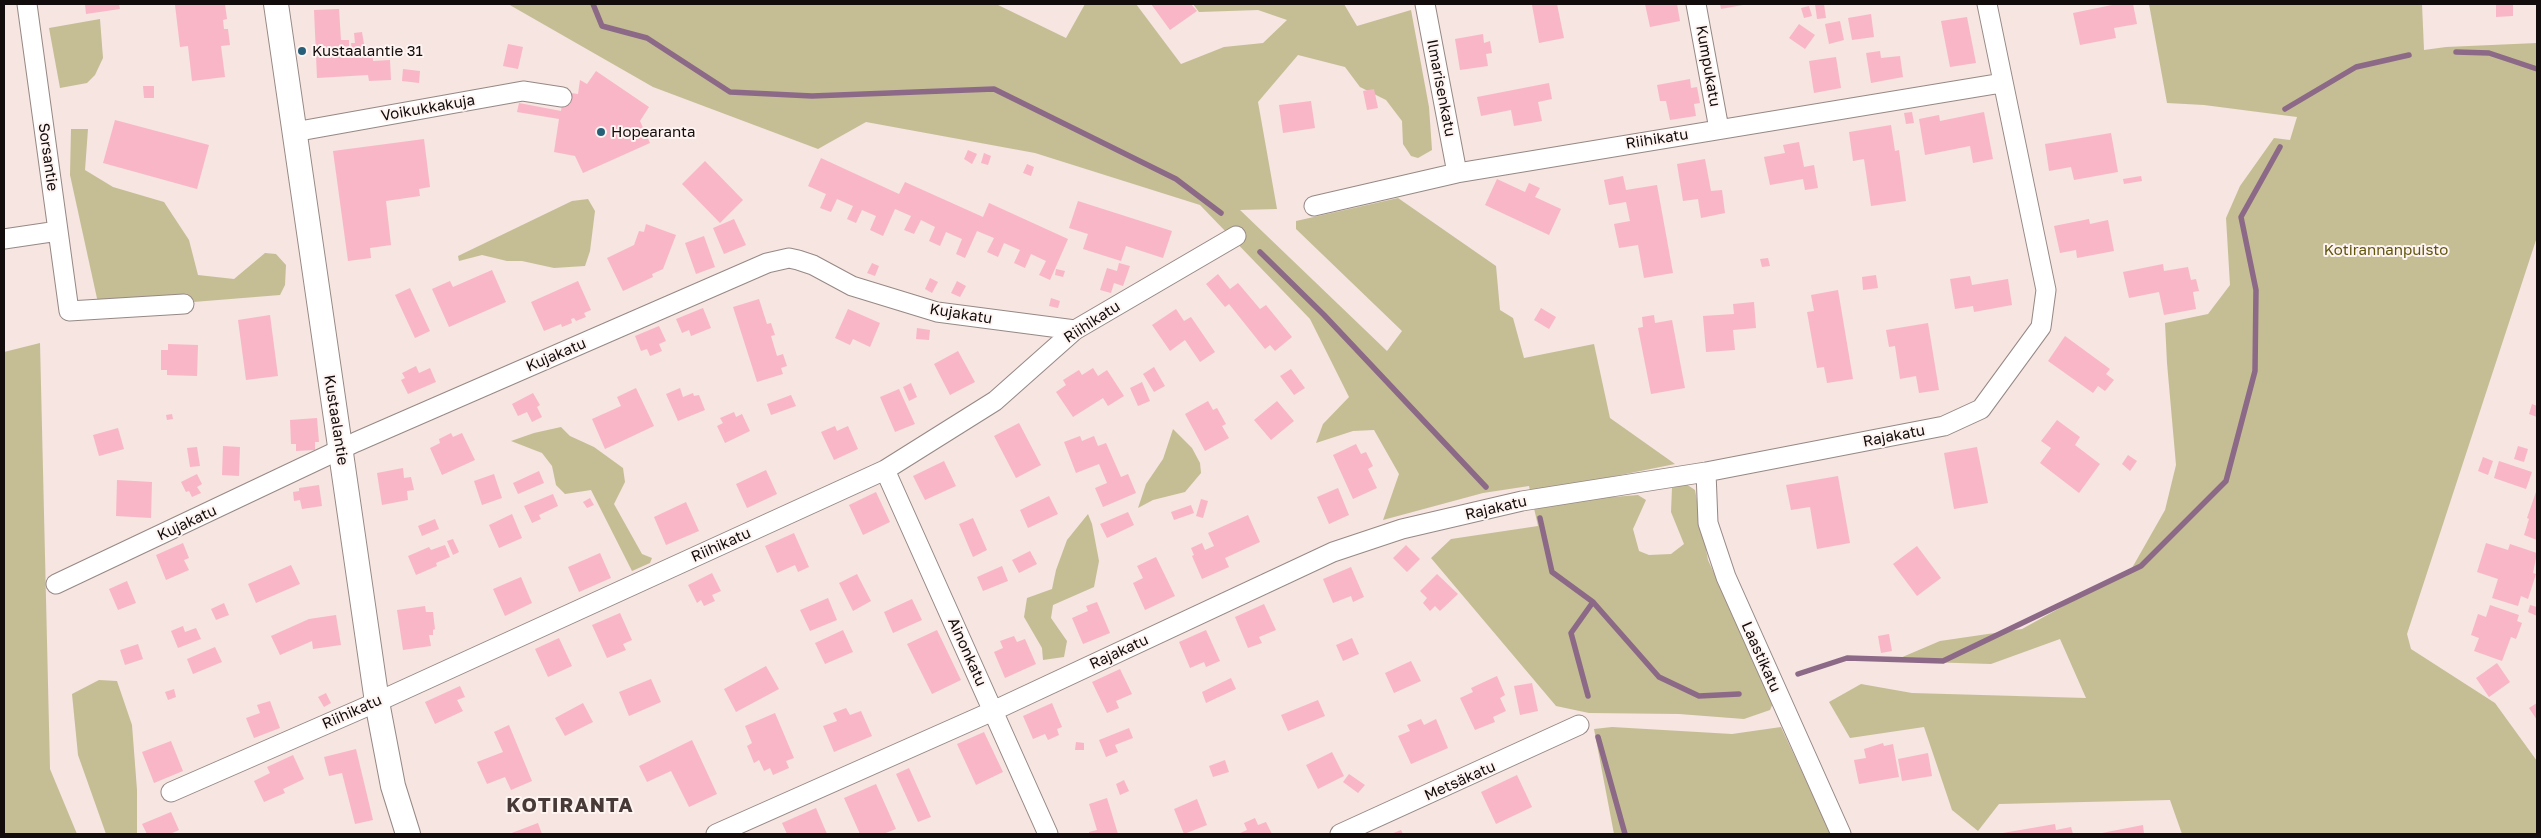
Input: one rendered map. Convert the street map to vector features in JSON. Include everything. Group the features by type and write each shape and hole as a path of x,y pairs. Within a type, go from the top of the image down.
{"main road":[{"name":"Kustaalantie","path":"276,4 377,702 393,786 408,834"}],"street":[{"name":"Sorsantie","path":"27,4 69,311 184,304"},
{"name":"Ilmarisenkatu","path":"1425,4 1457,172"},
{"name":"Kumpukatu","path":"1696,4 1719,129"},
{"name":"Rajakatu","path":"716,834 993,711 1333,552 1402,530 1522,501 1706,472 1944,426 1981,409 2040,327 2046,290 1987,4"},
{"name":"Riihikatu","path":"1314,206 1457,172 2002,83"},
{"name":"Voikukkakuja","path":"294,132 523,91 562,97"},
{"path":"4,239 58,231"},
{"name":"Riihikatu","path":"171,792 377,702 885,470 995,402 1075,330 1236,236"},
{"name":"Kujakatu","path":"56,584 341,450 767,263 789,258 813,265 852,286 937,312 1075,330"},
{"name":"Ainonkatu","path":"885,470 1048,834"},
{"name":"Laastikatu","path":"1706,472 1708,523 1726,577 1841,834"},
{"name":"Metsäkatu","path":"1340,834 1579,725"}],"green space":[{"path":"508,4 996,4 1066,38 1085,4 1136,4 1181,64 1224,47 1263,43 1287,20 1258,10 1199,12 1193,4 1344,4 1357,26 1411,10 1429,107 1432,150 1418,158 1411,156 1403,144 1402,121 1386,100 1360,87 1345,67 1298,55 1258,102 1277,209 1240,210 1387,351 1402,331 1296,229 1296,221 1398,198 1496,266 1500,310 1513,318 1524,358 1594,344 1610,418 1675,464 1581,483 1613,497 1638,495 1646,500 1633,529 1639,551 1649,555 1671,554 1684,544 1671,512 1672,488 1686,484 1695,490 1708,560 1773,703 1770,710 1744,719 1679,714 1589,713 1556,706 1431,558 1451,539 1538,526 1529,486 1483,493 1383,520 1399,474 1374,430 1353,431 1316,443 1323,424 1349,397 1310,319 1200,205 1035,153 866,122 818,149 653,87"},
{"name":"Kotirannanpuisto","path":"2149,4 2422,4 2424,50 2446,47 2537,43 2537,237 2407,634 2411,649 2495,703 2537,761 2537,834 2182,834 2170,800 1999,804 1978,831 1952,810 1924,727 1850,738 1829,702 1861,684 1912,693 2086,698 2060,639 1991,664 1893,661 1940,641 2022,629 2132,568 2165,510 2176,465 2165,323 2208,314 2230,285 2226,218 2240,186 2274,138 2290,140 2297,117 2204,105 2167,103"},
{"path":"100,19 103,58 95,75 87,83 60,88 49,28"},
{"path":"71,129 88,129 85,170 113,187 164,202 189,240 198,275 234,279 265,253 276,254 286,265 285,285 280,295 181,303 98,303 70,175"},
{"path":"588,199 595,211 590,251 585,266 554,268 482,255 459,261 458,256 572,201"},
{"path":"40,343 50,769 77,834 4,834 4,352"},
{"path":"561,427 570,436 594,447 623,468 625,482 614,504 642,554 652,558 650,563 632,571 591,490 565,494 556,485 552,466 542,453 511,441 534,433"},
{"path":"1173,429 1192,448 1200,463 1201,473 1185,492 1153,500 1138,508 1146,484 1163,459"},
{"path":"1088,514 1092,524 1099,561 1094,587 1053,605 1051,618 1067,641 1064,657 1043,660 1042,648 1024,617 1027,598 1052,589 1056,570 1067,540"},
{"path":"99,680 117,681 132,725 137,790 137,834 106,834 78,755 72,694"},
{"path":"1612,727 1732,734 1781,727 1831,834 1614,834 1594,729"}],"building":[{"path":"85,4 119,4 120,9 86,14"},
{"path":"225,4 227,19 223,20 224,29 228,29 230,45 221,46 225,77 192,81 188,46 180,47 175,5"},
{"path":"1151,4 1191,4 1197,11 1170,30"},
{"path":"1557,4 1564,38 1539,43 1532,5"},
{"path":"1645,4 1677,4 1680,21 1650,27"},
{"path":"1720,4 1743,4 1743,5 1721,9"},
{"path":"1815,4 1824,4 1826,18 1817,19"},
{"path":"2117,4 2133,4 2137,24 2114,28 2116,38 2080,45 2073,13"},
{"path":"2496,4 2513,4 2513,16 2496,17"},
{"path":"1809,6 1812,16 1804,18 1801,8"},
{"path":"339,9 341,40 349,40 349,51 352,51 351,43 355,43 354,33 362,32 365,50 372,50 373,61 390,60 391,80 369,81 368,75 317,78 314,10"},
{"path":"1871,14 1874,37 1852,40 1848,18"},
{"path":"1967,17 1976,63 1950,67 1941,21"},
{"path":"1840,21 1844,40 1829,44 1825,24"},
{"path":"1799,24 1815,35 1805,49 1789,38"},
{"path":"1483,34 1484,43 1490,41 1492,53 1486,54 1488,66 1460,70 1455,39"},
{"path":"508,44 523,47 518,69 503,66"},
{"path":"1880,51 1881,58 1900,56 1903,77 1871,83 1866,53"},
{"path":"1836,57 1841,88 1814,93 1809,61"},
{"path":"403,69 420,71 419,83 402,81"},
{"name":"Hopearanta","path":"596,71 649,107 640,121 650,143 583,173 575,156 554,152 559,119 517,112 519,103 561,111 564,92 578,94 580,80 587,84"},
{"path":"1690,79 1691,88 1697,87 1700,103 1694,104 1696,116 1670,120 1666,101 1660,101 1657,85"},
{"path":"1549,83 1552,99 1538,102 1542,121 1514,126 1511,110 1481,116 1477,97"},
{"path":"143,86 154,86 154,98 144,98"},
{"path":"1374,89 1378,108 1367,110 1363,91"},
{"path":"1311,101 1315,128 1283,133 1279,105"},
{"path":"1912,112 1914,123 1906,124 1904,113"},
{"path":"1984,112 1993,159 1973,163 1970,146 1925,155 1919,119 1939,115 1940,121"},
{"path":"115,120 209,145 197,189 103,163"},
{"path":"1891,125 1895,151 1899,150 1906,201 1871,206 1864,159 1853,161 1849,132"},
{"path":"2111,133 2118,172 2074,180 2071,167 2049,171 2045,144"},
{"path":"424,139 430,187 419,189 420,196 386,201 391,245 370,248 371,258 348,261 333,151"},
{"path":"1799,142 1804,167 1814,165 1818,188 1805,190 1803,179 1770,185 1764,157 1785,153 1783,145"},
{"path":"968,150 977,154 972,164 964,159"},
{"path":"984,153 991,156 988,165 981,163"},
{"path":"821,158 899,194 905,182 983,217 989,203 1068,239 1050,280 1039,275 1046,261 1031,254 1025,268 1014,263 1020,250 1004,243 998,257 987,252 994,238 977,231 965,258 956,254 962,239 946,232 940,246 929,241 935,227 921,220 914,234 904,230 911,216 895,209 883,236 870,230 876,216 862,210 856,223 847,219 853,206 837,199 831,212 820,208 826,194 808,186"},
{"path":"1705,159 1711,191 1722,190 1725,213 1701,218 1698,199 1683,201 1677,164"},
{"path":"705,161 743,200 720,223 682,184"},
{"path":"1027,164 1034,167 1031,176 1023,173"},
{"path":"1623,176 1626,190 1657,185 1673,273 1644,278 1638,245 1619,248 1614,224 1630,221 1626,202 1609,205 1604,180"},
{"path":"2141,176 2142,181 2124,184 2123,179"},
{"path":"1497,179 1525,192 1529,183 1540,188 1535,197 1561,209 1549,235 1485,205"},
{"path":"1078,201 1172,231 1163,258 1126,246 1121,261 1083,249 1088,234 1069,228"},
{"path":"734,219 746,245 724,254 713,228"},
{"path":"2089,219 2090,224 2108,220 2114,251 2077,258 2076,250 2060,253 2054,226"},
{"path":"646,224 676,235 663,269 652,274 653,277 623,291 607,258 634,245 639,231 644,232"},
{"path":"704,236 715,267 696,274 685,243"},
{"path":"1768,258 1770,266 1762,267 1760,259"},
{"path":"872,263 879,266 875,276 867,273"},
{"path":"1119,263 1130,266 1123,286 1114,283 1111,293 1100,290 1107,268 1117,271"},
{"path":"2163,264 2164,271 2188,267 2191,280 2196,279 2199,291 2193,292 2196,309 2164,315 2159,292 2129,298 2123,272"},
{"path":"1056,269 1065,271 1063,277 1055,275"},
{"path":"492,270 506,302 449,327 432,289 450,281 453,287"},
{"path":"1218,274 1230,289 1238,283 1260,309 1266,305 1292,337 1275,351 1270,345 1265,349 1229,304 1225,307 1206,284"},
{"path":"1876,275 1878,288 1863,290 1862,277"},
{"path":"1970,276 1972,285 2008,279 2012,305 1974,312 1973,306 1955,309 1950,279"},
{"path":"930,278 938,282 932,293 925,289"},
{"path":"578,281 591,310 584,313 586,317 576,321 574,318 571,319 572,323 562,327 561,324 544,331 531,302"},
{"path":"957,281 966,286 960,297 951,293"},
{"path":"410,288 430,331 415,338 395,295"},
{"path":"1838,290 1853,379 1827,383 1824,367 1817,368 1807,312 1814,311 1811,295"},
{"path":"1051,298 1060,301 1058,308 1049,306"},
{"path":"759,299 767,324 771,323 775,335 771,336 777,356 783,354 787,366 781,368 783,374 757,382 733,307"},
{"path":"1754,302 1756,328 1733,330 1735,350 1706,352 1703,316 1734,314 1733,304"},
{"path":"703,308 711,328 691,336 689,330 682,333 676,319"},
{"path":"1541,308 1556,317 1549,329 1534,320"},
{"path":"848,309 880,323 870,347 853,339 850,345 835,338"},
{"path":"1176,309 1184,321 1191,317 1215,352 1200,362 1185,340 1170,351 1152,325"},
{"path":"270,315 278,376 246,380 238,320"},
{"path":"1654,315 1655,323 1672,320 1685,388 1651,394 1638,328 1643,327 1642,317"},
{"path":"1928,323 1939,390 1919,393 1916,376 1900,379 1895,346 1889,347 1886,330"},
{"path":"659,326 666,341 659,344 662,351 650,356 647,349 641,351 635,336"},
{"path":"917,328 930,330 929,340 916,339"},
{"path":"2065,336 2110,369 2106,374 2114,380 2105,391 2098,386 2093,393 2048,361"},
{"path":"168,344 198,345 197,376 167,375 167,370 161,370 161,350 168,350"},
{"path":"958,351 975,382 950,395 934,364"},
{"path":"416,366 419,373 430,368 436,382 408,394 401,380 405,378 402,373"},
{"path":"1154,367 1165,386 1154,392 1143,374"},
{"path":"1093,368 1098,376 1107,370 1124,396 1108,406 1103,398 1073,417 1056,392 1066,385 1063,380 1079,370 1082,375"},
{"path":"1291,369 1305,388 1294,395 1280,376"},
{"path":"1142,382 1150,401 1138,406 1130,388"},
{"path":"911,383 917,397 909,401 903,387"},
{"path":"636,388 654,426 605,449 592,419 621,406 617,397"},
{"path":"680,388 683,397 693,393 694,396 699,395 705,410 678,421 666,394"},
{"path":"899,389 915,424 895,432 880,397"},
{"path":"533,393 540,405 537,407 542,417 532,422 527,412 518,416 512,404"},
{"path":"791,395 796,406 771,415 767,404"},
{"path":"1208,401 1213,410 1217,408 1226,424 1222,426 1229,438 1205,451 1185,414"},
{"path":"1277,401 1294,421 1271,440 1254,420"},
{"path":"2532,404 2537,406 2537,417 2529,414"},
{"path":"734,412 736,417 742,414 750,431 725,443 717,426 723,423 720,418"},
{"path":"172,414 173,419 167,420 166,415"},
{"path":"317,418 319,442 315,442 315,450 296,451 296,444 291,444 290,420"},
{"path":"2057,420 2080,437 2075,445 2100,464 2079,493 2040,463 2051,448 2041,441"},
{"path":"1019,423 1041,465 1016,478 994,436"},
{"path":"835,426 837,431 848,426 858,449 834,460 821,432"},
{"path":"118,428 124,449 99,456 93,435"},
{"path":"451,433 453,437 462,433 475,460 442,475 430,448 440,443 439,439"},
{"path":"1080,436 1082,441 1094,436 1098,446 1106,443 1121,477 1128,474 1136,493 1103,507 1095,488 1107,483 1099,464 1076,473 1064,442"},
{"path":"1356,444 1361,454 1366,452 1373,466 1368,469 1377,488 1353,499 1333,455"},
{"path":"223,446 240,447 239,476 222,475"},
{"path":"2518,446 2528,449 2524,462 2514,459"},
{"path":"197,447 200,466 190,467 187,448"},
{"path":"1977,447 1988,503 1954,509 1944,453"},
{"path":"2128,455 2137,461 2130,471 2122,464"},
{"path":"2483,457 2493,461 2488,475 2478,471"},
{"path":"944,461 956,486 925,500 913,476"},
{"path":"2499,461 2532,472 2526,489 2494,478"},
{"path":"403,468 404,478 411,477 414,490 407,491 408,500 382,505 377,473"},
{"path":"766,470 777,494 747,508 736,484"},
{"path":"539,471 544,483 518,494 513,483"},
{"path":"197,474 202,484 197,487 201,493 192,497 189,491 186,492 181,482"},
{"path":"494,474 502,498 482,505 474,481"},
{"path":"1838,476 1850,543 1817,549 1810,507 1791,510 1786,485"},
{"path":"117,480 152,482 151,518 116,516"},
{"path":"319,485 322,506 302,509 300,500 294,501 293,492 299,491 299,488"},
{"path":"1338,488 1349,515 1329,524 1317,497"},
{"path":"2537,489 2537,540 2524,535 2529,519 2527,518"},
{"path":"876,492 890,522 863,535 849,505"},
{"path":"553,494 558,506 539,515 541,519 532,523 524,506"},
{"path":"1049,496 1058,514 1028,528 1020,510"},
{"path":"590,498 594,505 587,508 583,502"},
{"path":"1201,499 1208,501 1203,518 1196,516"},
{"path":"686,502 699,531 666,545 654,517"},
{"path":"1191,505 1194,513 1174,520 1171,512"},
{"path":"1128,512 1134,525 1107,538 1100,524"},
{"path":"512,514 522,538 499,548 489,525"},
{"path":"1248,515 1260,542 1225,558 1229,567 1202,579 1192,556 1194,555 1191,548 1202,543 1205,550 1214,546 1208,533"},
{"path":"973,518 987,550 973,557 959,524"},
{"path":"435,519 439,529 422,536 418,526"},
{"path":"794,533 809,567 798,572 795,565 777,573 765,546"},
{"path":"453,539 459,552 453,555 447,541"},
{"path":"183,543 189,558 184,560 189,570 166,580 156,555"},
{"path":"2486,543 2508,550 2510,544 2537,553 2533,573 2536,574 2528,599 2521,596 2518,606 2492,598 2498,579 2477,572"},
{"path":"445,545 450,557 436,563 437,566 416,575 408,556 429,547 431,550"},
{"path":"1406,545 1420,559 1407,572 1393,558"},
{"path":"1917,546 1941,578 1917,596 1893,564"},
{"path":"1030,551 1037,564 1019,573 1012,560"},
{"path":"600,553 611,578 579,592 568,567"},
{"path":"1156,557 1175,596 1145,610 1133,583 1143,578 1137,566"},
{"path":"291,565 300,584 256,603 248,584"},
{"path":"1002,566 1008,581 983,591 977,577"},
{"path":"1351,567 1364,597 1353,602 1351,596 1333,603 1323,579"},
{"path":"712,573 721,591 712,595 715,601 704,606 701,600 697,603 688,585"},
{"path":"857,574 871,601 853,611 839,583"},
{"path":"1437,574 1458,594 1440,611 1435,606 1430,611 1423,603 1427,598 1420,591"},
{"path":"521,577 532,603 505,616 493,589"},
{"path":"127,581 136,603 118,610 109,589"},
{"path":"828,598 837,620 810,631 800,610"},
{"path":"912,599 922,620 893,633 884,612"},
{"path":"1097,602 1110,633 1083,644 1072,618 1088,611 1086,606"},
{"path":"224,603 229,615 216,620 211,609"},
{"path":"1264,604 1276,630 1259,637 1262,643 1248,648 1235,617"},
{"path":"2490,605 2519,615 2517,621 2522,623 2516,639 2511,637 2502,661 2474,651 2479,638 2471,635 2478,614 2486,617"},
{"path":"2530,605 2537,607 2537,616 2528,612"},
{"path":"425,606 426,612 433,612 435,629 433,630 433,635 429,635 431,646 403,650 397,610"},
{"path":"620,613 632,640 623,644 626,650 607,658 592,625"},
{"path":"336,615 341,645 313,649 312,641 280,655 271,636 309,619"},
{"path":"183,626 185,632 196,628 201,639 178,648 171,631"},
{"path":"843,630 853,652 825,664 815,643"},
{"path":"937,630 961,680 932,694 907,644"},
{"path":"1206,630 1220,661 1206,667 1204,662 1190,668 1179,642"},
{"path":"1889,634 1892,651 1881,653 1878,636"},
{"path":"1014,636 1017,642 1025,639 1036,664 1005,678 994,652 1003,648 1000,641"},
{"path":"559,638 572,666 548,677 535,649"},
{"path":"1352,638 1359,654 1343,661 1336,645"},
{"path":"138,644 143,659 125,665 120,650"},
{"path":"215,647 222,662 193,674 187,659"},
{"path":"1411,661 1421,681 1394,693 1385,673"},
{"path":"2497,663 2510,682 2489,697 2476,678"},
{"path":"766,666 779,689 736,712 724,689"},
{"path":"1120,669 1132,694 1116,701 1119,708 1107,713 1092,682"},
{"path":"1497,676 1505,695 1500,698 1506,711 1493,717 1495,722 1475,730 1460,698 1473,692 1471,688"},
{"path":"1231,678 1236,689 1206,703 1202,692"},
{"path":"651,679 661,702 629,716 619,692"},
{"path":"1532,683 1538,711 1520,715 1514,686"},
{"path":"460,686 465,697 457,700 463,711 435,724 425,702"},
{"path":"174,689 176,697 168,700 165,692"},
{"path":"326,693 331,703 324,707 318,697"},
{"path":"1318,700 1325,716 1288,731 1281,715"},
{"path":"270,701 280,728 254,738 246,718 260,713 257,705"},
{"path":"583,703 593,722 565,736 555,718"},
{"path":"1052,703 1062,727 1057,729 1059,735 1048,740 1045,734 1033,739 1023,716"},
{"path":"2537,703 2537,720 2529,708"},
{"path":"846,708 850,715 861,711 872,736 834,752 823,726 837,721 833,713"},
{"path":"775,713 794,758 786,761 789,768 773,775 770,768 764,771 759,760 754,763 747,746 752,743 745,726"},
{"path":"1421,719 1424,725 1436,719 1448,748 1411,764 1398,736 1410,731 1407,725"},
{"path":"509,725 532,781 511,790 505,777 487,784 477,762 503,752 494,732"},
{"path":"1129,728 1133,738 1115,745 1118,752 1106,757 1099,740"},
{"path":"984,732 1003,772 976,785 957,744"},
{"path":"692,740 717,794 689,807 671,771 647,782 639,766"},
{"path":"171,741 183,771 154,783 142,752"},
{"path":"1076,742 1084,743 1084,750 1075,750"},
{"path":"1883,743 1884,746 1893,744 1899,777 1859,784 1854,760 1866,758 1864,749"},
{"path":"356,749 373,820 355,824 342,773 329,776 324,757"},
{"path":"1332,752 1344,776 1318,789 1306,765"},
{"path":"1928,753 1932,776 1902,781 1898,759"},
{"path":"293,755 304,779 283,789 285,793 264,802 254,781 270,773 267,767"},
{"path":"1225,760 1229,772 1213,777 1209,766"},
{"path":"909,768 931,817 918,822 896,774"},
{"path":"1349,774 1365,785 1358,793 1343,782"},
{"path":"1517,775 1532,807 1496,824 1481,792"},
{"path":"1124,780 1129,791 1120,795 1116,784"},
{"path":"876,784 896,829 883,834 860,834 844,798"},
{"path":"1107,798 1118,834 1089,834 1089,832 1097,830 1089,804"},
{"path":"1197,799 1207,825 1184,834 1174,809"},
{"path":"816,808 827,834 787,834 782,823"},
{"path":"171,812 179,830 170,834 147,834 142,824"},
{"path":"1255,818 1258,825 1266,822 1272,834 1238,834 1247,830 1244,823"},
{"path":"538,823 542,834 509,834"},
{"path":"2055,824 2056,830 2071,827 2073,834 1997,834"},
{"path":"2143,825 2144,834 2102,834 2102,833"},
{"path":"1401,830 1403,834 1391,834"}],"waterway":[{"path":"593,4 602,26 647,38 730,92 812,96 994,89 1176,179 1221,213"},
{"path":"2456,52 2489,53 2537,69"},
{"path":"2285,109 2356,67 2409,55"},
{"path":"1798,674 1847,658 1943,661 2141,566 2226,481 2255,371 2256,290 2241,217 2280,147"},
{"path":"1260,252 1324,315 1486,487"},
{"path":"1540,518 1552,572 1593,602 1659,677 1699,696 1739,694"},
{"path":"1588,696 1571,633 1593,602"},
{"path":"1598,737 1625,834"}],"place":[{"name":"Kustaalantie 31","path":"302,51"},
{"name":"Hopearanta","path":"601,132"}],"district":[{"name":"KOTIRANTA","path":"570,806"}]}
